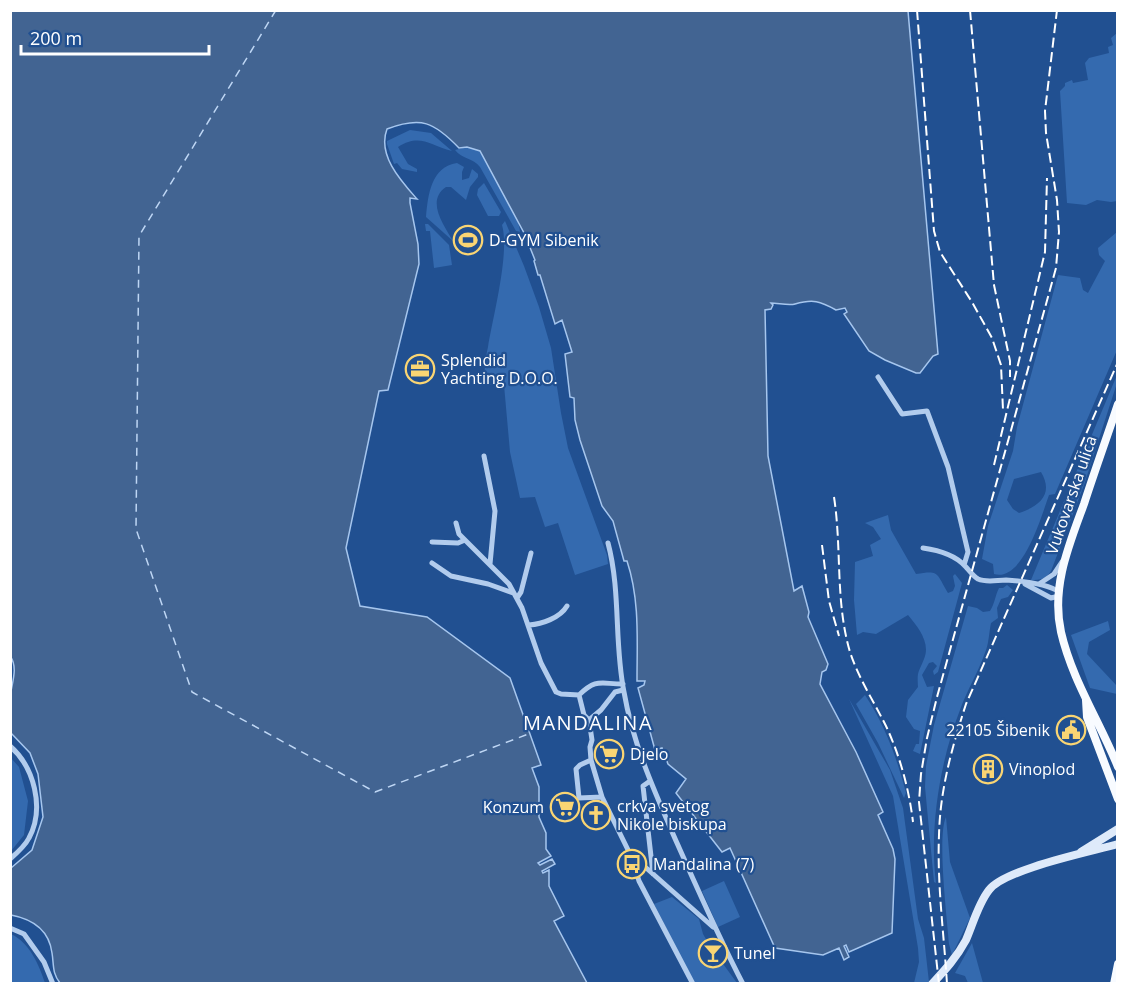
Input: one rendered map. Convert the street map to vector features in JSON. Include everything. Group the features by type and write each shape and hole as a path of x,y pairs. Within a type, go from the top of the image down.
{"main road":[{"name":"Vukovarska ulica","path":"1118,404 1065,555 1058,608 1062,634 1086,700 1118,767"},
{"name":"Vukovarska ulica","path":"1086,700 1087,717 1118,799"},
{"path":"1114,984 1118,964"}],"street":[{"path":"878,377 902,414 927,411 948,467 968,552 964,565"},
{"path":"484,456 495,511 490,564"},
{"path":"456,524 459,534 509,584 529,625 541,663 556,692 579,695 596,683 623,687"},
{"path":"432,542 459,543 465,540"},
{"path":"608,543 614,570 623,687 651,781 716,929 743,984"},
{"path":"923,548 937,550 964,565 978,578 987,581 1010,580 1049,586 1059,594 1051,598 1023,583"},
{"path":"515,596 521,592 531,553"},
{"path":"1038,584 1054,574 1065,555"},
{"path":"432,563 451,576 488,584 515,596"},
{"path":"529,625 542,624 565,610 567,606"},
{"path":"589,720 601,710 615,692 623,687"},
{"path":"579,695 584,715 589,720 592,740 591,760 602,797 632,858 639,881 693,984"},
{"path":"10,746 19,754 29,770 35,795 36,814 30,837 10,859"},
{"path":"591,760 579,765 576,769 578,795 579,798 602,797"},
{"path":"651,781 643,786 653,874"},
{"path":"1080,852 1118,829"},
{"path":"932,984 955,958 984,898 994,885 1007,877 1080,852 1118,844"},
{"path":"632,858 716,929"},
{"path":"10,928 24,934 44,962 53,984"}],"shaded area":[{"path":"10,11 908,11 938,354 933,356 920,373 916,373 869,351 844,314 847,312 845,308 836,310 812,301 790,305 771,303 773,305 771,309 765,310 768,456 794,591 802,586 809,612 808,617 828,664 826,670 822,672 820,684 856,752 883,812 878,815 895,859 892,933 849,952 846,945 844,946 849,957 844,960 839,948 823,955 775,948 730,848 722,852 676,793 686,779 668,764 662,748 655,750 638,688 644,685 645,681 637,681 637,621 631,576 627,561 624,561 613,521 602,506 580,440 575,420 574,398 570,397 565,354 572,352 562,320 555,324 530,244 480,151 467,147 459,148 442,132 418,122 387,129 385,139 385,148 392,167 417,199 410,198 410,203 418,244 419,264 388,390 379,391 346,548 360,606 427,617 510,678 541,765 532,768 539,787 539,817 546,833 546,849 551,856 538,863 540,865 552,859 555,864 542,871 543,873 549,870 549,886 564,916 554,921 587,983 60,983 54,972 50,945 43,931 26,919 11,915 11,868 32,850 43,817 38,774 30,753 10,732 10,698 14,666 10,656"},
{"path":"1117,33 1117,201 1097,200 1086,205 1067,203 1060,91 1065,83 1072,80 1073,83 1088,80 1085,63 1089,58 1109,53 1108,47 1113,45 1111,38"},
{"path":"410,130 431,133 452,151 425,142 406,143 398,147 408,164 417,169 417,172 402,169 397,163 394,164 387,141"},
{"path":"467,147 480,151 510,203 520,232 516,231 480,167 455,150"},
{"path":"457,163 464,167 462,180 469,178 472,169 478,177 470,187 466,200 451,187 446,187 437,199 439,214 453,241 426,217 430,191 436,176 441,170"},
{"path":"484,183 501,212 499,216 488,216 477,195 478,189"},
{"path":"505,221 539,307 551,348 568,448 607,555 608,564 575,575 558,523 545,527 535,497 520,498 510,452 504,385 483,385 502,268 504,237 502,225"},
{"path":"425,224 428,224 449,245 452,265 434,268 430,231 426,231"},
{"path":"1117,232 1117,350 1055,494 1049,495 1030,545 1014,568 1004,574 994,574 993,564 982,559 988,526 1013,451 1017,427 1058,275 1080,278 1083,290 1088,293 1105,261 1099,255 1098,248","holes":["1041,472 1045,480 1045,493 1039,503 1019,513 1013,509 1007,500 1014,479"]},
{"path":"1117,375 1117,383 1084,485 1051,571 1043,578 1031,580"},
{"path":"888,515 891,530 916,574 934,573 939,577 948,593 953,591 955,586 953,576 955,574 962,583 938,672 934,675 933,671 937,666 933,662 929,663 922,675 927,687 934,686 920,754 913,751 916,744 919,744 920,731 914,729 906,717 908,700 918,687 918,673 926,653 925,641 908,615 876,634 863,632 857,635 854,600 855,562 873,556 870,545 881,539 873,527 865,523"},
{"path":"1007,585 1013,590 1008,597 1001,599 997,608 998,618 991,623 986,650 963,703 947,751 935,818 936,883 934,882 925,787 926,766 934,725 968,606 983,612 990,611 999,588"},
{"path":"1108,621 1110,630 1089,642 1087,654 1117,686 1117,694 1090,688 1071,635"},
{"path":"865,695 879,718 894,755 906,793 904,798 878,743 856,704"},
{"path":"849,699 890,770 903,808 918,919 924,938 928,983 914,983 919,962 918,948 893,796"},
{"path":"11,758 19,767 28,801 24,835 11,851"},
{"path":"946,817 950,862 970,918 952,955 949,944 942,859 943,827"},
{"path":"724,881 740,917 718,927 702,891"},
{"path":"672,897 699,919 703,934 710,946 737,983 694,983 654,904"},
{"path":"11,934 29,949 45,983 11,983"},
{"path":"972,943 983,983 968,983 965,976 955,973"}],"ferry route":[{"path":"276,10 139,236 136,529 192,692 375,792 531,733"}],"railway":[{"path":"917,10 934,231 940,252 992,338 1001,365 1003,410"},
{"path":"970,10 994,285 1010,361 1010,377"},
{"path":"939,984 919,802 921,774 937,697 1056,268 1059,232 1057,200 1046,133 1045,111 1057,10"},
{"path":"994,465 1045,252 1047,178"},
{"path":"947,984 940,891 939,835 944,785 956,736 966,704 1118,362"},
{"path":"834,497 840,594 845,633 857,671 896,749 913,822"},
{"path":"822,545 829,601 839,636"}],"place":[{"name":"D-GYM Sibenik","path":"468,240"},
{"name":"Splendid Yachting D.O.O.","path":"420,369"},
{"name":"22105 Šibenik","path":"1071,730"},
{"name":"Djelo","path":"609,754"},
{"name":"Vinoplod","path":"988,769"},
{"name":"Konzum","path":"565,807"},
{"name":"crkva svetog Nikole biskupa","path":"596,815"},
{"name":"Mandalina (7)","path":"632,864"},
{"name":"Tunel","path":"713,953"}],"district":[{"name":"MANDALINA","path":"588,723"}]}
